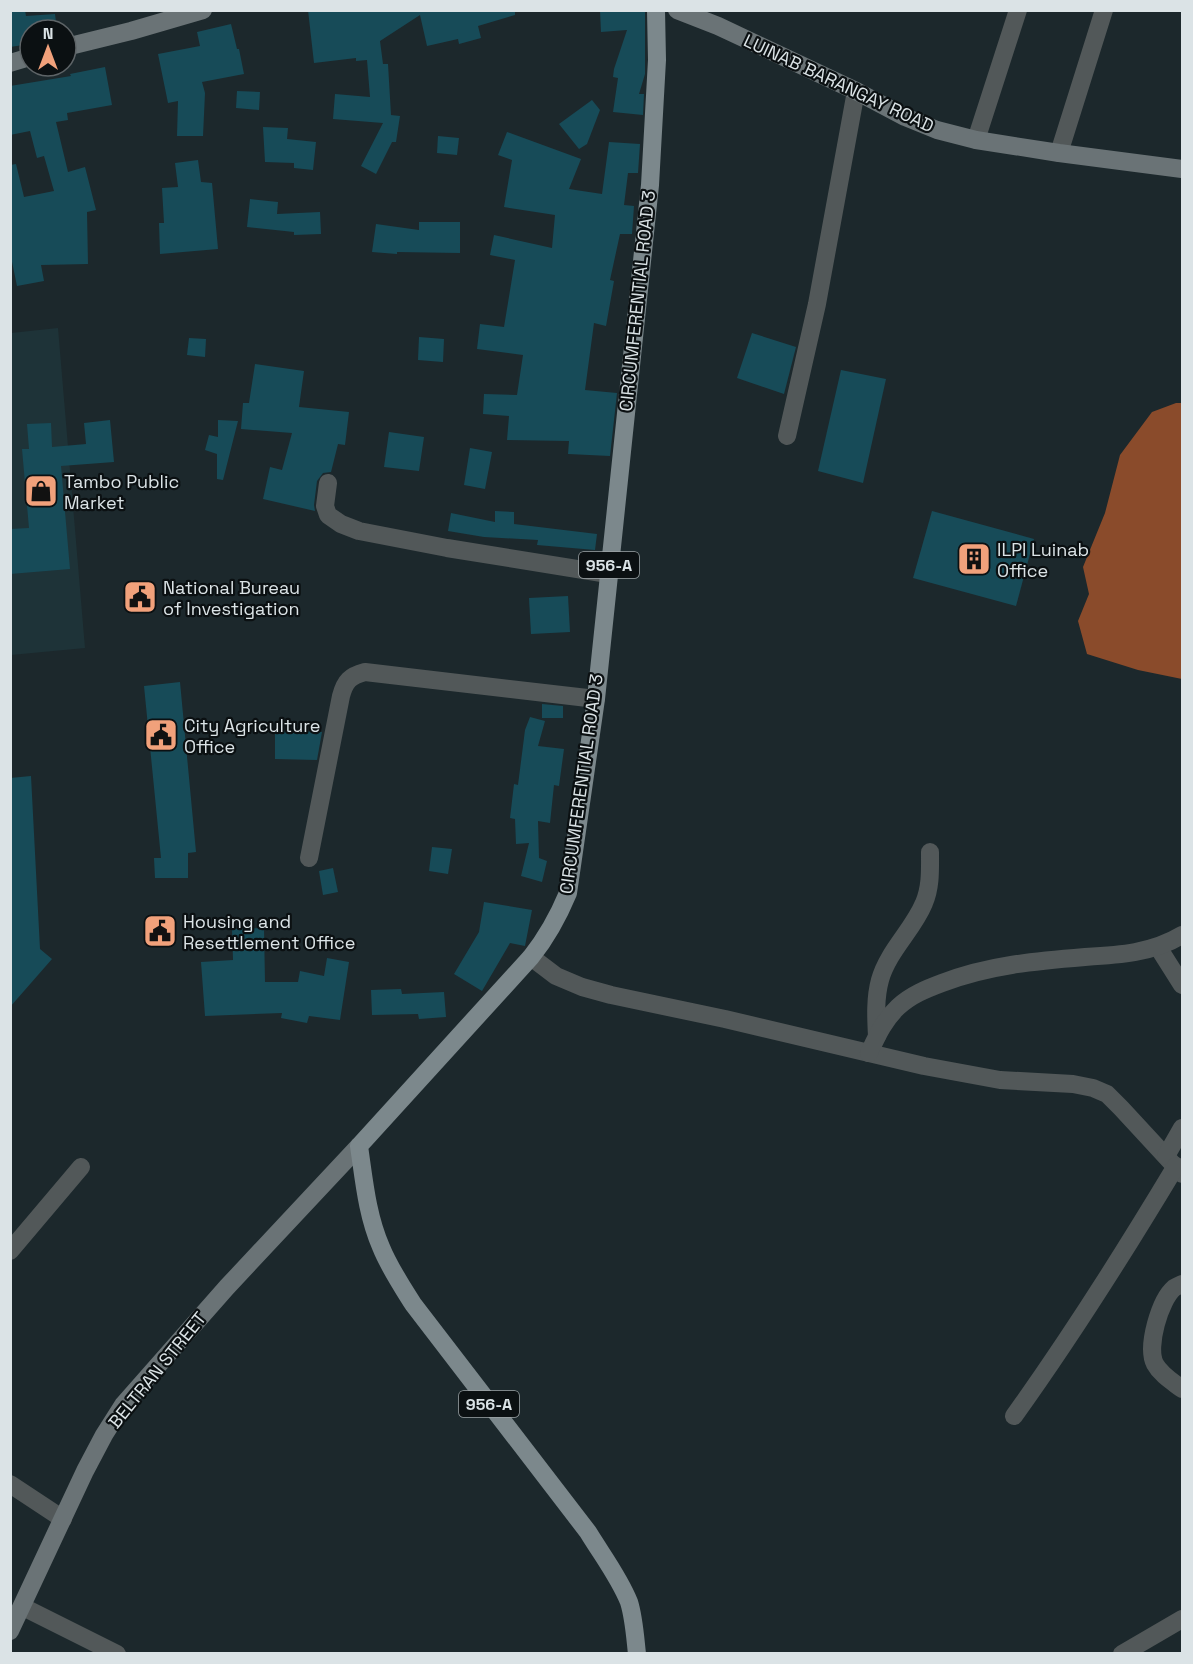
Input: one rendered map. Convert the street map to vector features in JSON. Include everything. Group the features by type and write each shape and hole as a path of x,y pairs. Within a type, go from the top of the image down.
{"main road":[{"name":"CIRCUMFERENTIAL ROAD 3","path":"359,1146 531,957 553,925 568,893 596,699 650,185 657,60 656,10"},
{"name":"956-A","path":"359,1146 371,1216 380,1245 393,1273 420,1313 588,1532 614,1572 629,1602 637,1653"}],"street":[{"path":"78,44 130,32 203,10"},
{"name":"LUINAB BARANGAY ROAD","path":"677,10 718,26 856,91 905,117 937,130 976,140 1182,169"},
{"path":"976,140 1018,10"},
{"path":"1059,153 1104,10"},
{"path":"787,436 817,304 856,91"},
{"path":"328,483 325,506 328,515 341,524 359,531 608,574"},
{"path":"309,858 341,696 344,684 351,676 365,672 596,699"},
{"path":"873,1044 880,980 886,966 924,904 929,890 930,852"},
{"path":"873,1044 890,1015 908,999 968,973 1021,963 1121,955 1158,947 1182,935"},
{"path":"1158,947 1182,985"},
{"path":"531,957 556,976 601,992 873,1044 924,1066 1000,1080 1073,1084 1093,1088 1107,1094 1175,1165"},
{"path":"1014,1416 1061,1350 1136,1233 1175,1165 1182,1128"},
{"name":"BELTRAN STREET","path":"10,1630 104,1435 123,1405 220,1295 359,1146"},
{"path":"10,1251 81,1167"},
{"path":"10,1221 28,1229"},
{"path":"1182,1284 1174,1288 1165,1302 1152,1345 1154,1363 1166,1377 1182,1389"},
{"path":"10,1484 63,1519"},
{"path":"23,1607 117,1653"},
{"path":"1122,1653 1182,1619"}],"shaded area":[{"name":"Tambo Public Market","path":"58,328 85,648 11,655 11,333"},
{"path":"1182,403 1182,679 1138,670 1087,654 1078,621 1089,594 1083,567 1105,513 1120,455 1152,412"}],"building":[{"path":"10,10 25,10 26,16 55,14 56,18 18,18 18,46 10,47"},
{"path":"308,10 515,10 515,15 478,26 481,38 459,44 458,39 427,46 420,15 380,41 383,64 388,64 391,115 400,116 396,142 392,142 376,174 361,166 383,123 333,119 335,94 370,97 367,60 356,61 356,58 314,63"},
{"path":"600,10 645,10 645,74 639,94 644,94 643,115 613,112 618,78 613,77 614,69 627,30 601,32"},
{"path":"231,24 244,74 202,82 205,93 203,136 177,136 178,101 168,103 158,54 200,46 197,32"},
{"path":"105,67 112,105 67,113 68,120 56,122 68,172 85,167 96,210 87,212 88,264 41,265 44,281 17,286 10,252 10,165 16,164 24,197 54,191 44,156 37,158 30,131 10,135 10,86 59,78 78,78 78,72"},
{"path":"237,91 260,92 259,110 236,108"},
{"path":"592,100 600,110 587,144 579,149 559,124"},
{"path":"263,127 288,128 287,139 316,142 313,170 294,168 294,163 265,162"},
{"path":"507,132 581,159 569,189 602,194 609,142 640,144 638,173 628,173 624,205 634,206 632,234 620,234 610,280 614,281 606,326 594,323 585,390 617,393 610,456 568,454 569,441 507,440 509,416 483,414 484,394 517,395 523,355 477,349 480,324 504,327 515,260 490,255 494,235 552,248 555,215 504,207 512,160 498,155"},
{"path":"438,136 459,138 457,155 437,153"},
{"path":"198,160 201,182 212,183 218,249 160,254 159,223 164,223 162,188 178,187 175,163"},
{"path":"250,199 278,202 277,214 320,212 321,234 294,235 294,232 247,227"},
{"path":"419,222 460,222 460,253 372,252 376,224 419,230"},
{"path":"752,333 796,347 784,394 737,378"},
{"path":"419,337 444,339 443,362 418,360"},
{"path":"189,338 206,339 205,357 187,355"},
{"path":"255,364 304,371 299,407 349,412 345,445 338,444 331,472 323,473 317,481 315,511 263,499 270,467 282,470 292,433 241,429 243,403 249,403"},
{"path":"841,370 886,379 863,483 818,471"},
{"path":"110,420 114,462 61,466 70,569 10,574 10,529 29,528 22,449 29,449 27,424 51,423 52,447 86,444 84,423"},
{"path":"218,420 238,421 223,480 217,479 217,454 205,450 209,435 218,437"},
{"path":"389,432 424,437 419,471 384,467"},
{"path":"470,448 492,452 485,489 464,485"},
{"path":"495,511 514,512 514,524 597,534 595,550 537,545 538,540 484,537 448,531 451,513 495,522"},
{"name":"ILPI Luinab Office","path":"932,511 1034,539 1016,606 913,578"},
{"path":"568,596 570,632 531,634 529,598"},
{"path":"180,682 196,852 188,853 188,878 155,878 154,858 161,858 144,686"},
{"path":"542,704 563,706 563,718 542,718"},
{"path":"530,717 545,721 538,746 564,749 559,786 554,785 550,823 538,821 539,858 547,861 542,882 521,876 529,843 516,844 515,819 510,818 514,784 518,785 525,730"},
{"path":"275,730 322,732 317,760 275,759"},
{"path":"31,776 40,949 52,959 10,1007 10,778"},
{"path":"432,847 452,849 448,874 429,871"},
{"path":"333,868 338,892 323,895 319,871"},
{"path":"484,902 532,910 525,946 510,943 482,991 454,974 479,932"},
{"path":"264,928 265,982 298,982 300,971 324,976 327,958 349,962 340,1020 309,1016 307,1023 281,1018 282,1013 205,1016 201,962 233,960 232,929"},
{"path":"401,989 402,994 444,992 446,1017 419,1019 418,1014 372,1015 371,990"}],"place":[{"name":"Tambo Public Market","path":"41,491"},
{"name":"ILPI Luinab Office","path":"974,559"},
{"name":"National Bureau of Investigation","path":"140,597"},
{"name":"City Agriculture Office","path":"161,735"},
{"name":"Housing and Resettlement Office","path":"160,931"}]}
